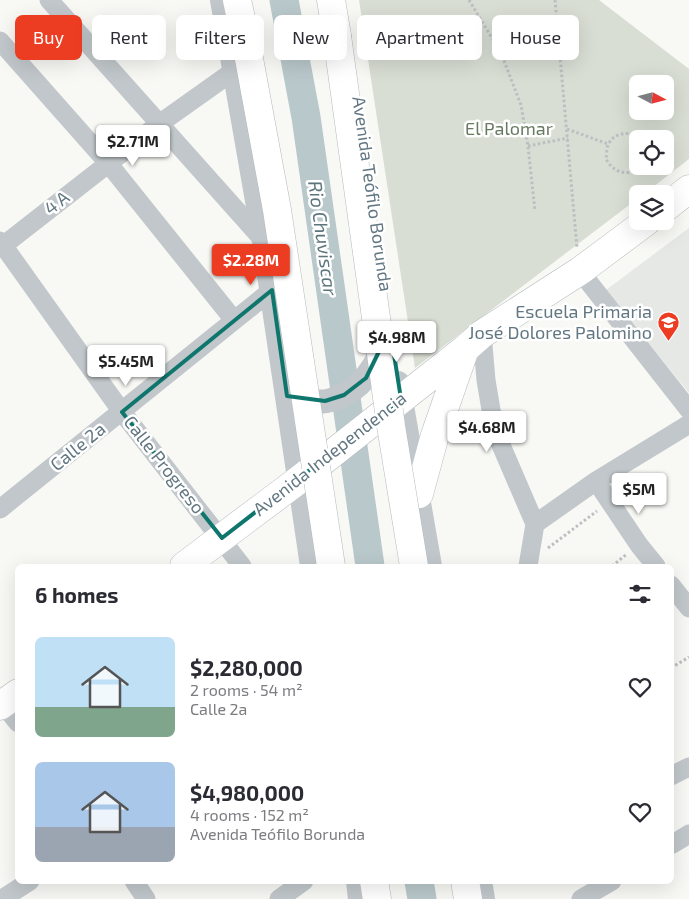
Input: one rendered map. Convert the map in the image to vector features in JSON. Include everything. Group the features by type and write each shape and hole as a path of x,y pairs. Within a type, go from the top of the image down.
{"main road":[{"path":"238,0 282,237 332,564"},
{"path":"331,0 391,426 414,564"},
{"path":"674,201 689,189"},
{"name":"Avenida Independencia","path":"187,564 300,479 474,342 580,271 635,230"},
{"path":"419,494 434,435 474,342"},
{"path":"374,884 377,899"},
{"path":"466,884 468,899"}],"street":[{"path":"49,0 264,242"},
{"path":"222,0 272,290 312,564"},
{"name":"Avenida Teófilo Borunda","path":"344,0 356,72 390,329 430,564"},
{"path":"0,42 108,163 234,320"},
{"name":"4 A","path":"1,245 159,124 235,70"},
{"name":"Calle Progreso","path":"1,245 122,412 241,564"},
{"path":"580,271 689,410"},
{"name":"Calle 2a","path":"0,509 272,290"},
{"path":"287,396 325,402 344,395 366,378 382,349 390,329"},
{"path":"474,342 486,380 498,438 535,524 528,564"},
{"path":"535,524 596,481 689,424"},
{"path":"596,481 655,564"},
{"path":"674,589 689,608"},
{"path":"674,774 689,767"},
{"path":"674,843 689,834"},
{"path":"2,899 25,884"},
{"path":"136,884 146,899"},
{"path":"280,899 300,884"},
{"path":"358,884 360,899"},
{"path":"480,884 483,899"},
{"path":"581,899 607,884"}],"path":[{"path":"468,0 501,53 521,105 536,211"},
{"path":"555,0 573,212 580,271"},
{"path":"567,129 608,144"},
{"path":"629,134 621,134 614,137 608,144 606,159 615,170 621,173 629,173"},
{"path":"528,146 568,138"},
{"path":"529,564 610,501"},
{"path":"674,666 689,657"}],"highlighted area":[{"path":"272,290 287,396 325,401 344,395 366,378 390,329 401,399 222,538 122,412"}],"shaded area":[{"name":"Escuela Primaria José Dolores Palomino","path":"689,228 689,393 606,290"}],"green space":[{"name":"El Palomar","path":"359,0 599,0 689,69 689,159 674,171 674,130 629,130 629,175 668,175 656,185 629,185 629,205 415,368 368,60 482,60 482,15 361,15"}],"waterway":[{"name":"Rio Chuviscar","path":"284,0 306,117 370,564"},
{"name":"Rio Chuviscar","path":"420,884 422,899"}],"place":[{"name":"Escuela Primaria José Dolores Palomino","path":"668,341"}]}
